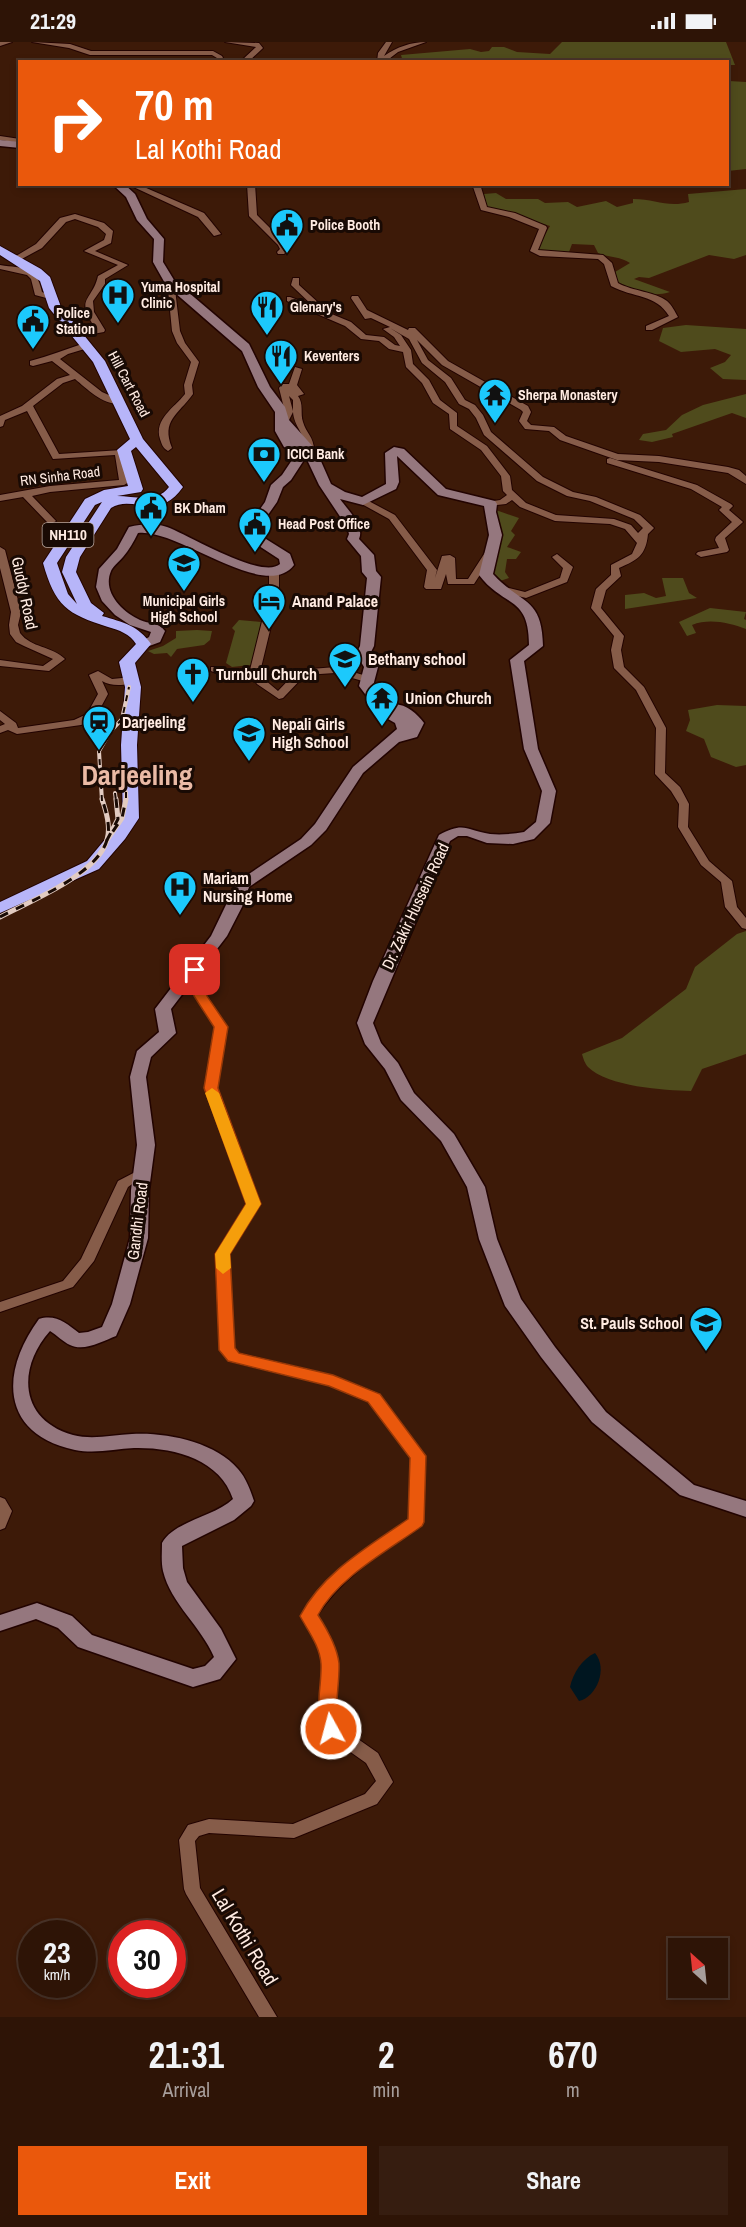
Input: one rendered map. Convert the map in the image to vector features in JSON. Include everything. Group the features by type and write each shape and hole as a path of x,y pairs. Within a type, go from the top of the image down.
{"highway":[{"name":"Hill Cart Road","path":"0,250 43,277 50,297 84,346 99,361 136,439 121,451"},
{"path":"131,630 126,624 90,610 80,597 69,572 73,557 106,505 114,500 150,503 174,491 176,487 171,479 136,439"},
{"name":"NH110","path":"121,451 136,489 109,493 90,502 50,563 64,600 72,607 86,615 131,630 144,644"},
{"path":"0,905 70,877 93,865 120,836 131,818 129,745 132,680 127,662 144,644"}],"main road":[{"path":"0,143 18,143"},
{"path":"119,186 131,196 142,220 159,239 158,264 170,281 212,321 243,343 264,387 279,404 284,422 310,450 325,485 353,527 355,534 353,539 371,562 369,572 374,577 367,646 363,654 371,667 366,679"},
{"path":"144,644 156,637 156,630 133,621 113,606 105,597 102,583 103,572 119,554 134,530 148,528 162,530 249,568 274,572 287,565 285,557 261,541 256,531 257,522 271,502 277,485 287,477 298,460 296,447 288,444 281,431 284,422"},
{"path":"325,485 341,495 363,501 392,486 394,475 388,462 394,451 400,452 442,492 491,504 490,512 495,519 496,532 486,575 495,586"},
{"name":"Dr. Zakir Hussein Road","path":"495,586 530,609 537,624 536,646 517,660 531,749 549,791 543,823 529,836 513,839 487,838 468,831 455,832 444,838 381,981 366,1023 373,1044 392,1067 407,1096 448,1138 476,1187 488,1239 512,1301 548,1352 599,1417 687,1490 746,1509"},
{"name":"Gandhi Road","path":"0,1623 37,1611 65,1622 85,1641 117,1650 193,1678 212,1673 225,1659 219,1642 182,1593 173,1571 172,1543 186,1532 213,1524 234,1512 244,1501 241,1486 233,1473 211,1458 178,1447 141,1441 82,1444 54,1437 29,1417 17,1396 21,1363 38,1332 46,1324 57,1325 75,1340 91,1339 109,1331 121,1304 139,1238 146,1145 138,1077 143,1055 168,1034 163,1009 205,959 238,900 242,885 306,842 321,827 357,770 404,730 401,721 386,712 379,701 368,692 366,679"}],"street":[{"path":"0,44 9,42"},
{"path":"35,42 70,46 90,53 213,53 221,60"},
{"path":"228,42 259,45 260,48 245,60"},
{"path":"380,60 381,53 389,42"},
{"path":"382,60 396,51 423,42"},
{"path":"0,138 18,142"},
{"path":"135,186 201,215 217,234"},
{"path":"250,186 253,216 282,244 284,250 281,252"},
{"path":"477,186 484,208 512,215 543,228 534,250 540,254 600,257 608,263 614,284 666,304 674,317 649,328"},
{"path":"15,259 39,246 63,220 75,216 101,225 110,233 108,241 88,251 124,265 101,278 101,284 93,292 87,305 90,316 101,330 76,335"},
{"path":"0,267 30,273 35,278 38,293 50,297"},
{"path":"296,280 295,285 307,299 332,317"},
{"path":"168,448 163,439 162,427 172,411 189,394 188,385 195,362 176,332 170,281"},
{"path":"290,299 348,324 364,337 381,339 392,347 406,350"},
{"path":"360,305 412,338 425,361 448,380 462,402 472,407 480,417 487,433 540,479 570,494 593,499 637,517 649,528 643,533 643,548 636,557 614,567 616,576 605,583 597,594 596,608 619,636 616,650 620,668 640,689 661,728 660,774 676,789 684,804 683,827 705,863 726,881 731,907 746,926"},
{"path":"360,305 369,320 397,335 406,350 409,365 426,382 436,400 453,413 453,427 471,442 483,448 505,476 508,491 523,505 555,518 611,521 628,527 643,544"},
{"path":"360,305 405,325 445,363 525,408 527,412 523,420 528,427 551,429 563,438 603,454 632,459 659,459 728,470 736,472 746,481"},
{"path":"33,363 57,357 84,346"},
{"path":"57,357 75,376 104,397 117,402"},
{"path":"298,369 293,385 305,400 299,406 298,421 310,441 310,450"},
{"path":"0,424 1,419 28,405 60,381 75,376"},
{"path":"284,422 289,412 283,388 286,386 299,406"},
{"path":"28,405 56,457 121,451"},
{"name":"RN Sinha Road","path":"0,498 50,489 124,482 121,451"},
{"path":"603,454 613,462 694,487 728,506 723,510 738,522 721,537 724,550 701,554"},
{"path":"50,489 26,495 51,521"},
{"path":"491,504 503,502 512,495"},
{"path":"363,501 392,517 432,570 429,587 438,587 445,558 450,558 451,582 471,582 493,546"},
{"name":"Guddy Road","path":"0,550 16,612 14,620 19,639 23,644 56,655 60,659 45,669 0,663"},
{"path":"495,586 526,595 550,587 564,580 568,567 557,557"},
{"path":"274,572 274,592 255,672 261,682 279,696 302,672 336,670 366,679"},
{"path":"215,669 234,676 255,672"},
{"path":"0,714 12,725 13,730 17,731 77,723 92,716 103,694 94,675 98,674 110,682 132,680"},
{"path":"0,730 12,725"},
{"name":"Lal Kothi Road","path":"195,970 201,996 221,1027 211,1088 254,1204 222,1254 227,1350 234,1357 333,1381 374,1398 418,1456 416,1522 337,1579 317,1601 309,1616 321,1634 330,1662 326,1714 331,1729 372,1758 385,1782 370,1799 294,1831 209,1826 194,1830 187,1840 192,1889 268,2017"},
{"path":"0,1307 68,1284 87,1261 123,1184 143,1172"},
{"path":"0,1503 5,1511 0,1524"}],"shaded area":[{"path":"562,42 726,42 735,65 729,65 729,60 402,60 401,55 470,49 481,52 489,51 492,47 504,47 517,52 550,54"},
{"path":"729,81 746,82 746,169 729,171"},
{"path":"746,189 746,255 734,259 709,255 649,278 634,279 670,292 663,294 637,291 618,282 615,272 630,263 598,253 594,245 572,244 569,252 536,250 550,226 487,207 484,194 496,193 506,199 538,199 545,203 568,202 577,207 606,201 617,207 633,203 633,199 681,204 689,202 688,194"},
{"path":"686,325 746,329 746,380 723,379 710,368 725,362 731,355 715,349 681,352 659,341 663,328"},
{"path":"746,394 746,418 732,413 672,434 673,437 652,442 639,440 643,434 666,430 682,415 703,405"},
{"path":"493,509 519,518 511,531 515,535 507,547 521,552 516,559 507,559 505,572 509,578 500,581 490,569 499,523"},
{"path":"662,578 683,578 689,593 697,598 625,609 625,595 644,593 656,598 666,596"},
{"path":"710,608 746,612 744,619 746,629 726,623 706,622 692,625 696,633 687,636 679,622"},
{"path":"239,620 261,622 253,662 251,665 232,667 226,663 235,631 232,628"},
{"path":"176,631 212,631 210,640 204,645 177,649 171,657 167,653 154,654 148,651 176,638"},
{"path":"717,705 746,706 746,765 736,767 711,757 704,739 686,731 690,720 688,710"},
{"path":"746,931 746,1054 702,1069 691,1091 622,1083 597,1074 587,1066 582,1054 622,1038 686,989 695,967 737,934"}],"water":[{"path":"595,1653 601,1666 599,1681 591,1694 579,1701 570,1687 571,1682 582,1663"}],"railway":[{"path":"102,801 99,751 110,732 122,719 129,687"},
{"path":"126,792 126,799"},
{"path":"115,793 116,801"},
{"path":"102,799 108,830 107,840"},
{"path":"107,840 118,819 116,799"},
{"path":"107,840 122,818 126,799"},
{"path":"0,917 77,876 101,853 107,840"}],"slow traffic":[{"path":"212,1093 254,1204 222,1254 223,1268"}],"place":[{"name":"Police Booth","path":"287,254"},
{"name":"Yuma Hospital Clinic","path":"118,324"},
{"name":"Glenary's","path":"267,336"},
{"name":"Police Station","path":"33,350"},
{"name":"Keventers","path":"281,385"},
{"name":"Sherpa Monastery","path":"495,424"},
{"name":"ICICI Bank","path":"264,483"},
{"name":"BK Dham","path":"151,537"},
{"name":"Head Post Office","path":"255,553"},
{"name":"Municipal Girls High School","path":"184,592"},
{"name":"Anand Palace","path":"269,630"},
{"name":"Bethany school","path":"345,688"},
{"name":"Turnbull Church","path":"193,703"},
{"name":"Union Church","path":"382,727"},
{"name":"Darjeeling","path":"99,751"},
{"name":"Nepali Girls High School","path":"249,762"},
{"name":"Mariam Nursing Home","path":"180,916"},
{"name":"St. Pauls School","path":"706,1352"}],"district":[{"name":"Darjeeling","path":"137,775"}],"route":[{"path":"195,970 201,996 221,1027 211,1088 254,1204 222,1254 227,1350 234,1357 333,1381 374,1398 418,1456 416,1522 337,1579 317,1601 309,1616 321,1634 330,1662 326,1714 331,1729"}]}
